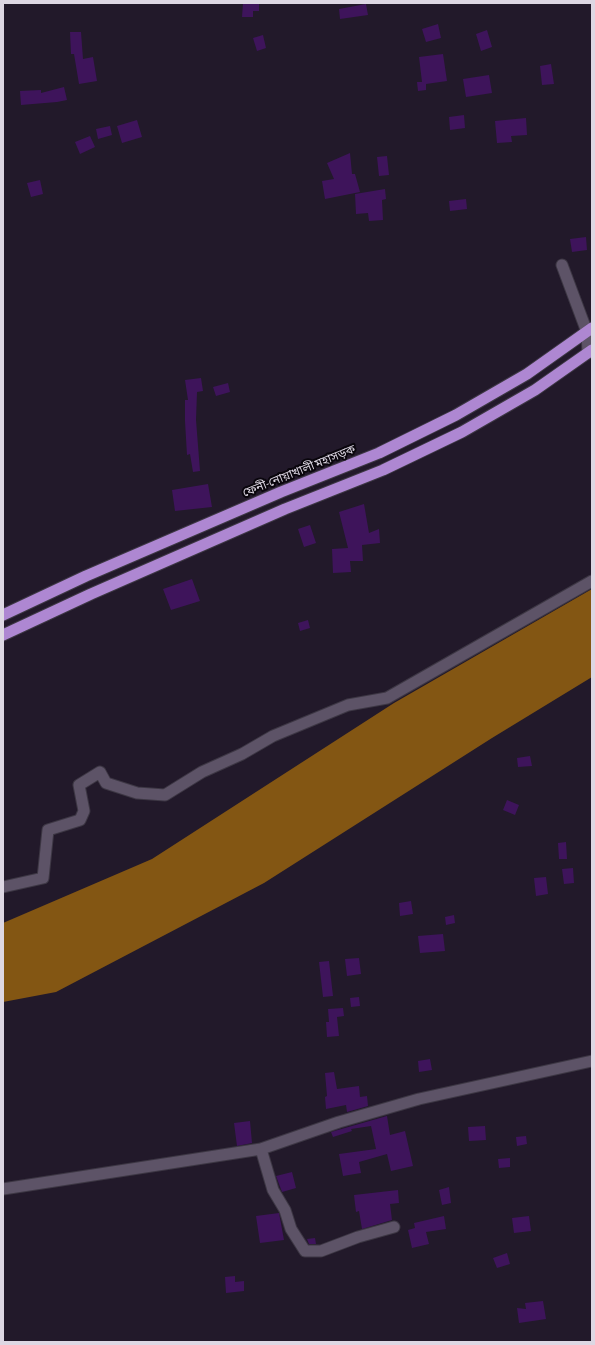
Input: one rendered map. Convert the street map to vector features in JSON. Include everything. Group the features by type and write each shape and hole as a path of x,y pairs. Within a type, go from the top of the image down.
{"highway":[{"name":"ফেনী-নোয়াখালী মহাসড়ক","path":"3,615 86,576 259,501 379,453 456,415 521,378 590,330"},
{"path":"3,635 91,594 285,509 383,470 462,432 521,398 590,351"}],"street":[{"path":"562,265 590,330 590,351"},
{"path":"3,886 43,878 48,830 80,820 84,811 80,785 100,772 106,783 138,793 166,795 202,772 242,754 273,736 348,705 387,698 592,581"},
{"path":"3,1189 261,1149 339,1122 420,1099 592,1061"},
{"path":"261,1149 273,1190 285,1210 291,1229 305,1251 321,1251 358,1237 394,1227"}],"shaded area":[{"path":"592,589 592,677 492,738 264,883 56,992 3,1002 3,923 152,859 394,703"}],"building":[{"path":"243,3 259,3 259,11 253,11 253,17 242,17"},
{"path":"366,4 368,15 340,19 339,9"},
{"path":"438,24 441,38 426,42 422,29"},
{"path":"487,30 492,47 481,51 476,34"},
{"path":"70,32 81,32 83,59 93,57 97,81 79,84 74,54 71,54"},
{"path":"263,35 266,48 257,51 253,38"},
{"path":"443,54 447,81 426,84 426,90 418,91 417,82 422,82 419,57"},
{"path":"551,64 554,84 542,85 540,66"},
{"path":"489,75 492,93 466,97 463,79"},
{"path":"64,87 67,100 21,105 20,91 41,90 41,93"},
{"path":"464,115 465,128 450,130 449,117"},
{"path":"526,118 527,135 511,136 512,142 497,143 495,121"},
{"path":"137,120 142,137 122,143 117,126"},
{"path":"110,126 112,135 98,139 96,129"},
{"path":"90,136 95,147 80,154 75,142"},
{"path":"350,153 352,174 355,174 360,192 325,199 322,181 334,179 327,163"},
{"path":"387,156 389,175 379,176 377,157"},
{"path":"40,180 43,194 31,197 27,183"},
{"path":"385,189 386,199 382,200 383,220 369,221 368,213 356,214 355,194"},
{"path":"466,199 467,209 450,211 449,201"},
{"path":"586,237 587,250 572,252 570,239"},
{"path":"201,378 203,391 197,392 196,420 200,471 193,472 190,454 187,455 185,400 188,400 185,380"},
{"path":"228,383 230,392 216,396 213,387"},
{"path":"208,484 212,507 175,511 172,490"},
{"path":"364,504 369,533 379,529 380,543 362,545 363,561 350,561 351,572 333,573 332,549 348,548 339,512"},
{"path":"310,525 316,543 304,547 298,529"},
{"path":"192,579 200,601 171,610 163,589"},
{"path":"308,620 310,628 300,631 298,623"},
{"path":"530,756 532,766 518,767 517,758"},
{"path":"507,800 519,805 515,815 503,810"},
{"path":"566,842 567,859 559,859 558,843"},
{"path":"573,868 574,883 564,884 562,869"},
{"path":"546,877 548,894 536,896 534,878"},
{"path":"411,901 413,914 400,916 399,903"},
{"path":"454,915 455,923 446,925 445,917"},
{"path":"443,934 445,951 420,953 418,936"},
{"path":"359,958 361,974 347,976 345,959"},
{"path":"329,961 333,996 323,997 319,962"},
{"path":"359,997 360,1006 351,1007 350,998"},
{"path":"343,1008 344,1016 337,1017 339,1036 327,1037 326,1022 329,1022 328,1009"},
{"path":"430,1059 432,1070 419,1072 418,1061"},
{"path":"334,1072 337,1089 359,1086 360,1097 367,1096 368,1106 347,1112 346,1105 326,1109 325,1097 327,1096 325,1073"},
{"path":"387,1116 390,1135 405,1131 413,1166 391,1171 387,1154 359,1162 361,1173 343,1176 339,1154 376,1149 371,1126 351,1129 352,1131 333,1137 331,1132"},
{"path":"250,1121 252,1143 237,1146 234,1123"},
{"path":"485,1126 486,1140 469,1141 468,1127"},
{"path":"526,1136 527,1144 517,1146 516,1137"},
{"path":"510,1158 510,1167 499,1168 498,1159"},
{"path":"292,1172 296,1188 282,1192 276,1176"},
{"path":"449,1187 451,1203 442,1205 439,1190"},
{"path":"398,1190 399,1203 390,1204 392,1220 362,1229 359,1211 356,1212 354,1195"},
{"path":"279,1213 284,1240 260,1243 256,1216"},
{"path":"444,1216 446,1229 426,1232 429,1244 412,1248 408,1230 415,1228 414,1223"},
{"path":"529,1216 531,1231 514,1233 512,1218"},
{"path":"315,1238 316,1244 309,1244 307,1239"},
{"path":"507,1253 510,1264 497,1268 493,1258"},
{"path":"235,1276 235,1282 244,1281 244,1291 226,1293 225,1277"},
{"path":"543,1301 546,1319 519,1323 517,1308 526,1309 525,1303"}]}
